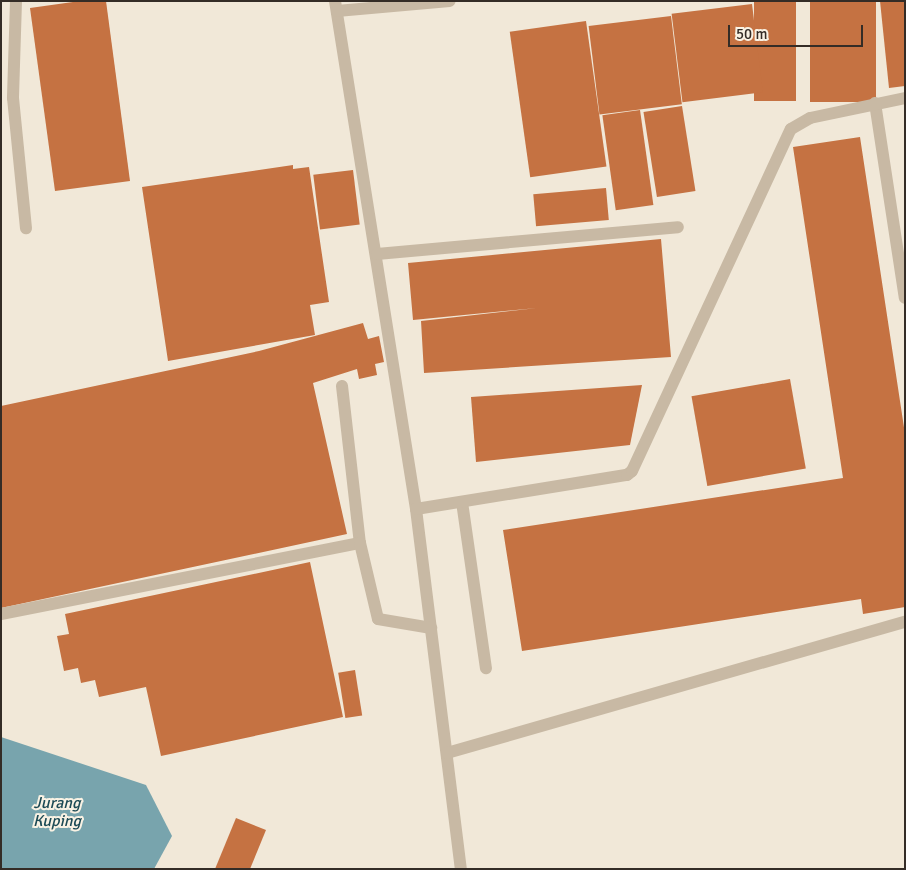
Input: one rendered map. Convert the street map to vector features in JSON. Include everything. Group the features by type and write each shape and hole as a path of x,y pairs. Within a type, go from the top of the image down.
{"street":[{"path":"16,1 14,98 26,228"},
{"path":"450,1 336,6 377,254 416,509 461,869"},
{"path":"416,509 620,478 632,471 791,129 810,118 905,98"},
{"path":"875,103 905,298"},
{"path":"377,254 678,227"},
{"path":"342,386 360,543 378,619 431,628"},
{"path":"462,502 486,668"},
{"path":"1,614 360,543"},
{"path":"447,753 905,622"}],"water":[{"name":"Jurang Kuping","path":"1,737 146,785 172,836 154,869 1,869"}],"building":[{"path":"80,1 106,1 130,181 55,191 30,8"},
{"path":"754,1 796,1 796,101 754,101"},
{"path":"810,1 876,1 876,102 810,102"},
{"path":"880,1 905,1 905,86 889,88"},
{"path":"752,4 763,92 682,102 672,14"},
{"path":"671,16 682,104 599,114 589,26"},
{"path":"586,21 606,167 530,177 510,32"},
{"path":"682,106 695,191 657,197 643,112"},
{"path":"640,110 653,205 616,210 602,115"},
{"path":"860,137 905,434 905,607 863,614 861,599 522,651 503,530 843,478 793,147"},
{"path":"293,165 293,169 309,167 329,302 310,305 315,335 168,361 142,187"},
{"path":"353,170 360,225 320,229 313,175"},
{"path":"606,188 609,220 536,226 533,194"},
{"path":"661,239 671,357 424,373 421,321 537,308 413,320 408,263"},
{"path":"363,323 368,339 379,336 384,362 375,364 377,375 359,379 357,369 313,383 347,534 1,608 1,406 259,351"},
{"path":"790,379 806,469 707,486 692,396"},
{"path":"642,385 630,445 476,462 471,397"},
{"path":"310,562 343,717 161,756 146,687 99,697 95,680 81,683 78,668 64,671 57,636 69,634 65,614"},
{"path":"355,670 362,715 345,718 338,673"},
{"path":"236,818 266,830 250,869 215,869"}]}
